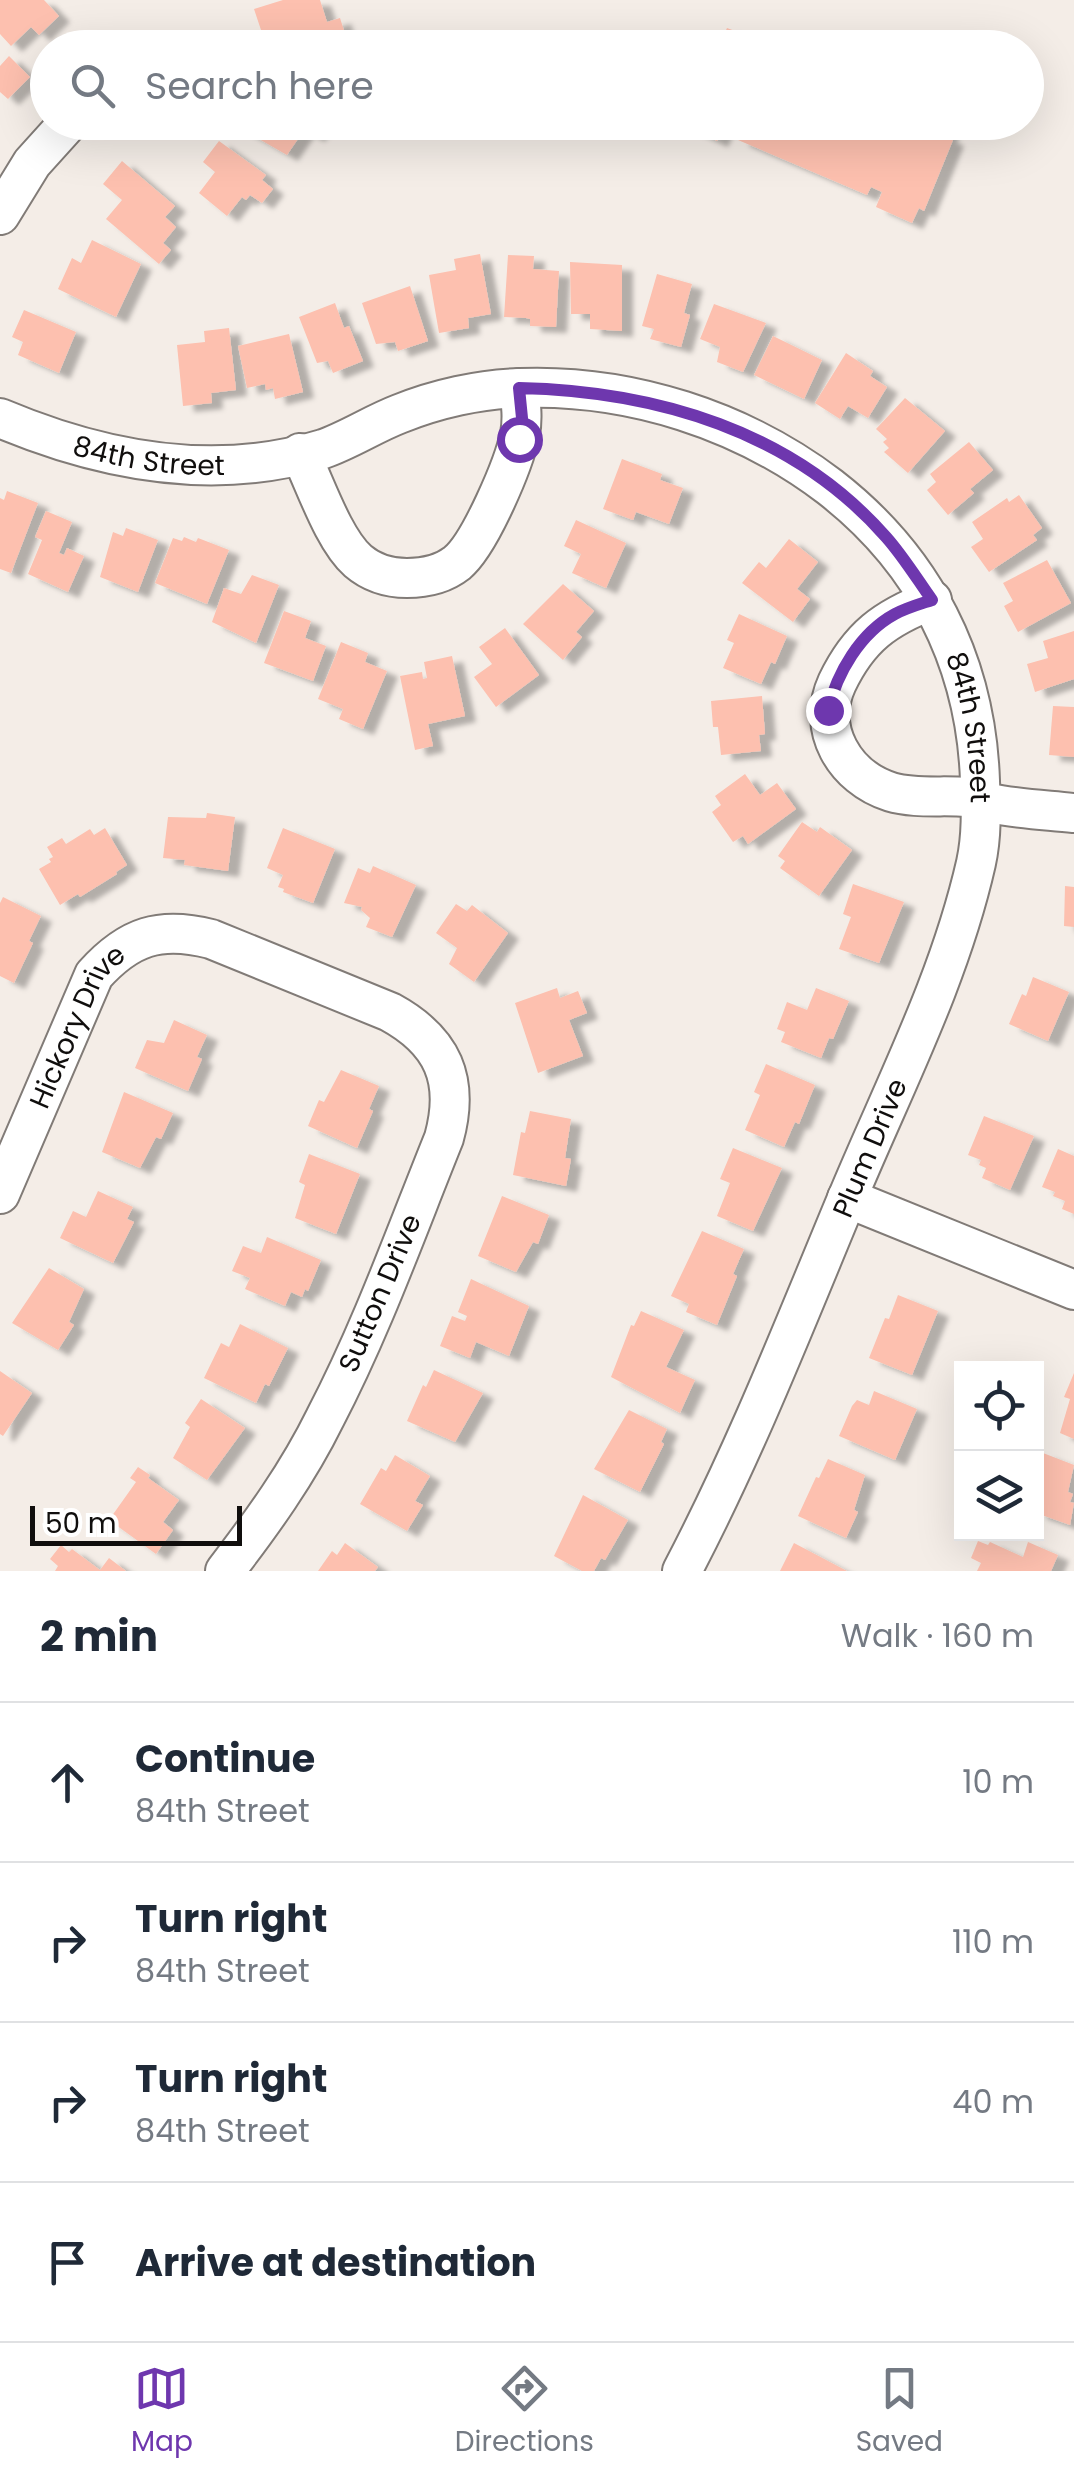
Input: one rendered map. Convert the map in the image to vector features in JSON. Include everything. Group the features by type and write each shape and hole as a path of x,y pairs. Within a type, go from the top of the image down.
{"street":[{"path":"0,214 32,163 53,140"},
{"path":"300,453 355,558 372,572 392,578 418,578 443,571 474,545 485,522 519,439 519,388"},
{"name":"84th Street","path":"0,418 95,452 154,464 236,465 324,448 403,412 476,392 519,388 576,389 642,400 722,424 810,472 850,503 886,537 932,600 964,670 979,744 980,800 893,793 865,780 846,762 830,731 828,710 847,662 893,614 932,600"},
{"path":"980,800 1074,813"},
{"name":"Plum Drive","path":"682,1571 735,1466 923,1025 954,941 977,859 980,800"},
{"name":"Hickory Drive","path":"0,1194 94,976 111,956 146,938 185,933 210,940 390,1012"},
{"name":"Sutton Drive","path":"225,1571 285,1487 324,1422 358,1352 444,1138 450,1115 450,1088 443,1063 429,1040 390,1012"},
{"path":"847,1198 1074,1290"}],"building":[{"path":"0,0 44,0 59,16 44,30 31,27 11,46 0,34"},
{"path":"283,0 320,0 327,22 340,18 344,30 261,30 254,9"},
{"path":"9,56 30,77 8,99 0,92 0,66"},
{"path":"261,140 297,140 287,155"},
{"path":"738,140 953,140 924,211 919,208 912,223 876,207 882,192 871,187 867,195"},
{"path":"219,141 266,175 262,180 273,189 262,203 250,195 246,200 242,197 227,216 199,193 215,172 203,162"},
{"path":"122,161 175,206 165,217 176,227 163,243 171,250 159,264 106,219 122,200 103,184"},
{"path":"92,240 141,264 116,317 58,289 72,258 81,263"},
{"path":"480,254 491,314 468,318 469,328 439,333 429,275 456,270 454,259"},
{"path":"508,255 534,256 533,269 559,271 556,327 530,326 530,319 504,317"},
{"path":"570,262 622,265 622,331 590,329 590,314 571,314"},
{"path":"657,274 692,284 684,313 690,315 681,347 650,339 654,329 642,326"},
{"path":"410,286 428,341 398,351 395,342 376,344 362,303"},
{"path":"335,303 363,361 333,373 328,361 317,363 299,317"},
{"path":"714,304 766,323 743,372 717,362 720,347 700,339"},
{"path":"24,310 76,332 59,373 18,355 23,342 12,337"},
{"path":"229,328 236,390 211,393 212,403 183,406 177,345 205,342 204,331"},
{"path":"289,334 303,392 275,399 273,388 266,390 265,384 247,388 238,346"},
{"path":"773,336 822,360 804,399 754,375"},
{"path":"846,353 873,371 870,376 887,387 868,418 848,406 840,419 815,403"},
{"path":"905,398 945,431 908,473 884,452 889,448 883,442 887,439 876,429"},
{"path":"969,442 993,470 948,515 927,490 936,482 930,474"},
{"path":"622,459 662,474 660,480 683,488 669,524 636,512 633,520 603,509"},
{"path":"7,491 38,503 11,573 0,569 0,498 4,500"},
{"path":"1019,495 1042,528 1033,535 1037,540 989,572 971,547 983,539 972,522 1007,498 1009,502"},
{"path":"46,511 72,522 59,553 64,555 67,548 84,556 68,592 28,574 42,540 35,537"},
{"path":"576,520 626,543 606,588 572,573 581,554 564,546"},
{"path":"126,528 158,540 138,592 100,577 113,532 123,536"},
{"path":"184,537 229,550 207,604 155,583 173,538 182,541"},
{"path":"789,539 818,562 797,589 810,599 793,622 742,583 759,562 766,568"},
{"path":"1047,560 1071,603 1018,632 1004,606 1013,601 1003,583"},
{"path":"252,575 279,585 256,643 212,622 224,588 241,594"},
{"path":"563,584 594,611 576,632 582,637 563,660 523,624"},
{"path":"284,611 311,621 305,638 326,646 313,681 264,663"},
{"path":"739,614 787,636 761,684 723,668 734,643 727,640"},
{"path":"505,628 539,675 496,707 474,677 492,664 479,647"},
{"path":"1074,631 1074,679 1035,692 1027,664 1048,658 1043,641"},
{"path":"341,642 368,653 365,662 387,671 363,729 339,719 343,709 318,699"},
{"path":"452,656 465,716 428,724 433,746 415,750 400,676 422,672 423,679 427,678 424,662"},
{"path":"762,696 765,734 759,735 761,751 721,755 711,701"},
{"path":"1053,706 1074,707 1074,757 1049,755"},
{"path":"745,774 760,795 777,783 796,809 748,844 743,836 733,842 712,812 721,805 715,796"},
{"path":"207,813 235,817 228,871 163,858 168,817 206,818"},
{"path":"802,822 817,832 820,827 852,850 819,896 780,868 785,861 778,856"},
{"path":"105,828 127,865 80,897 78,894 60,905 39,869 53,857 47,847 62,838 66,844 90,829 94,835"},
{"path":"283,828 335,849 313,903 283,892 278,887 283,875 267,868"},
{"path":"373,866 416,885 392,937 366,927 370,918 362,907 344,903 358,868 370,873"},
{"path":"853,884 904,902 879,963 839,949 851,917 843,914"},
{"path":"1065,886 1074,887 1074,927 1064,926"},
{"path":"3,897 41,916 14,983 0,976"},
{"path":"456,904 467,911 472,905 508,933 474,982 449,964 457,948 436,933"},
{"path":"1033,977 1069,992 1048,1041 1009,1024"},
{"path":"557,988 560,998 578,991 587,1013 569,1020 583,1056 538,1073 515,1003"},
{"path":"816,988 849,1001 821,1058 781,1042 785,1032 777,1029 787,1002 807,1010"},
{"path":"174,1020 207,1035 188,1091 135,1068 147,1040 164,1043"},
{"path":"766,1064 815,1085 799,1124 795,1122 784,1147 745,1130 760,1095 754,1092"},
{"path":"341,1070 379,1086 357,1148 308,1126 319,1100 324,1102"},
{"path":"124,1092 173,1113 161,1139 156,1137 140,1168 102,1152"},
{"path":"530,1111 571,1119 565,1158 571,1159 566,1186 513,1175 521,1132 525,1133"},
{"path":"984,1116 1034,1136 1010,1190 982,1178 986,1168 979,1165 981,1160 968,1155"},
{"path":"733,1148 782,1168 753,1231 717,1216 730,1183 720,1179"},
{"path":"1058,1149 1074,1156 1074,1214 1062,1209 1065,1201 1053,1196 1055,1192 1042,1187"},
{"path":"309,1154 360,1174 336,1234 295,1218 305,1185 299,1182"},
{"path":"98,1191 133,1207 127,1219 134,1222 113,1263 60,1238 73,1211 86,1217"},
{"path":"502,1196 549,1215 538,1244 533,1242 516,1272 478,1256"},
{"path":"702,1231 744,1249 717,1325 686,1312 689,1304 671,1296"},
{"path":"267,1237 321,1260 308,1291 305,1289 302,1297 291,1292 285,1306 245,1289 250,1278 232,1271 243,1246 261,1253"},
{"path":"49,1268 84,1289 69,1322 74,1325 58,1350 12,1323"},
{"path":"471,1279 529,1306 509,1356 476,1342 470,1358 440,1346 452,1316 465,1321 467,1316 458,1312"},
{"path":"898,1295 938,1311 912,1375 869,1358"},
{"path":"641,1311 684,1330 666,1367 695,1380 680,1413 611,1377 631,1325 634,1326"},
{"path":"240,1324 288,1348 256,1403 204,1378 221,1343 229,1347"},
{"path":"434,1370 483,1393 455,1442 407,1421"},
{"path":"0,1371 32,1393 3,1436 0,1434"},
{"path":"1074,1373 1074,1439 1060,1433 1070,1399 1064,1397"},
{"path":"874,1391 917,1409 895,1460 839,1436 852,1406 857,1400 869,1405"},
{"path":"201,1399 245,1428 207,1480 173,1458 190,1427 185,1423"},
{"path":"629,1410 667,1429 661,1442 664,1444 640,1492 594,1469"},
{"path":"1044,1453 1074,1465 1068,1492 1073,1494 1070,1502 1074,1503 1070,1525 1044,1516"},
{"path":"395,1455 430,1476 415,1501 423,1505 407,1531 360,1504 381,1468 386,1471"},
{"path":"828,1459 865,1475 854,1510 858,1512 846,1538 798,1516"},
{"path":"138,1467 179,1500 163,1522 173,1530 156,1554 109,1520 136,1482 130,1478"},
{"path":"583,1495 628,1520 605,1560 601,1558 594,1571 582,1571 554,1556"},
{"path":"978,1541 988,1545 990,1542 1023,1557 1028,1542 1058,1555 1051,1571 977,1571 981,1563 971,1558"},
{"path":"345,1543 378,1567 375,1571 318,1571 332,1551 337,1555"},
{"path":"794,1543 847,1571 780,1571"},
{"path":"61,1545 100,1570 109,1558 126,1571 55,1571 58,1566 50,1559"}],"route":[{"path":"519,439 519,388 576,389 626,396 722,424 810,472 850,503 886,537 932,600 893,614 865,639 847,662 828,710"}]}
